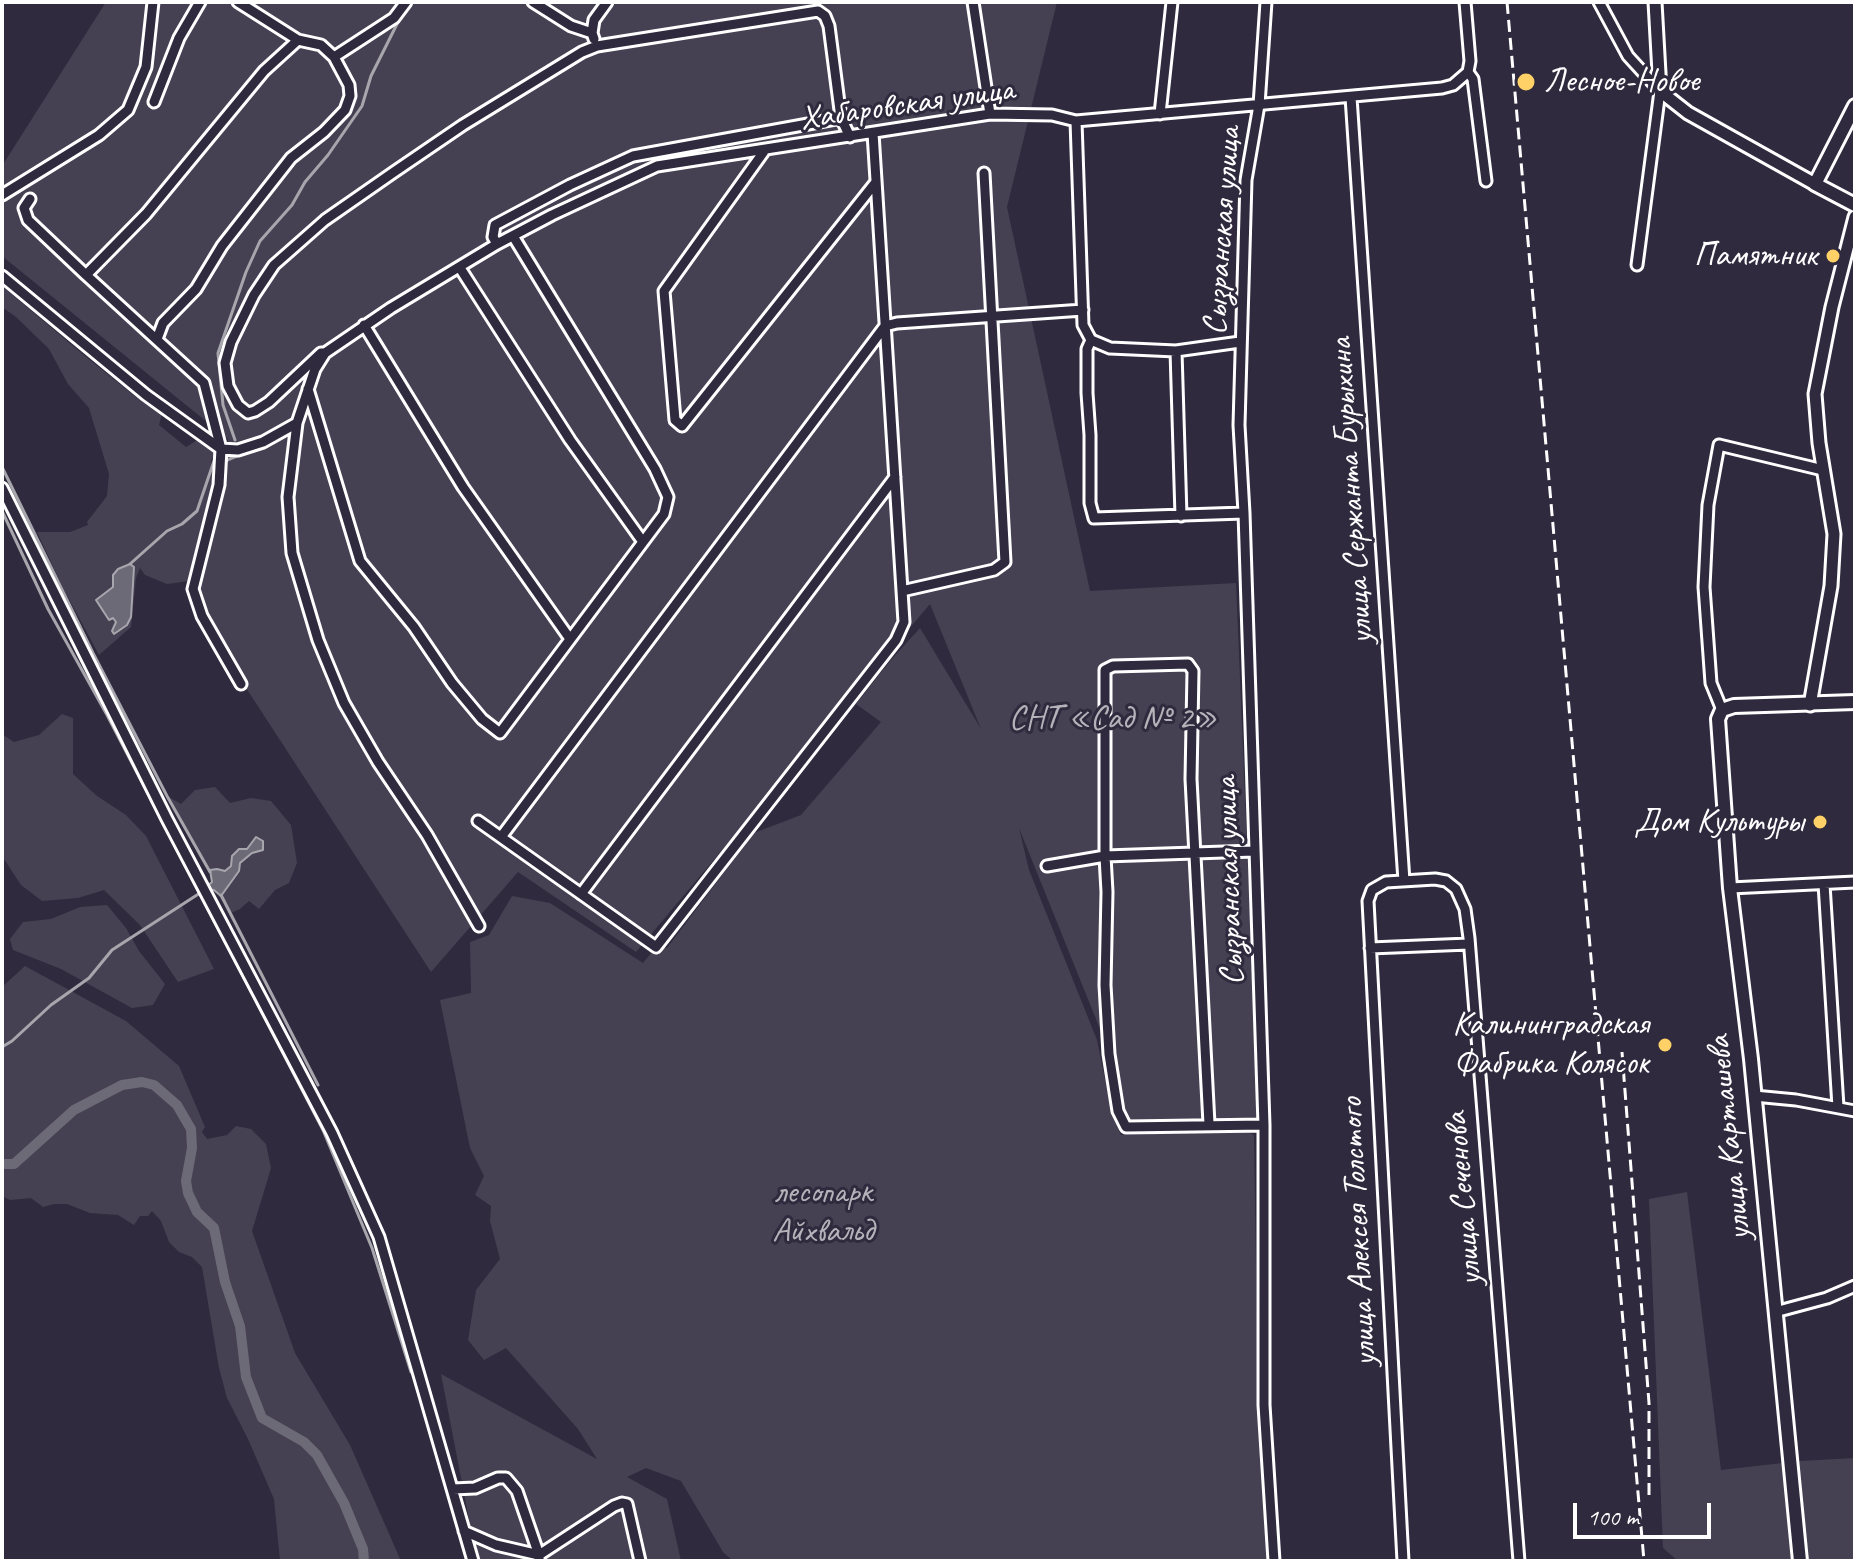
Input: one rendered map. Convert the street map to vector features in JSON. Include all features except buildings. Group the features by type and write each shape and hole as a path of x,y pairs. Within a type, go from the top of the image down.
{"main road":[{"path":"1855,106 1815,184 1855,205"},
{"path":"1722,710 1734,706 1855,702"},
{"name":"улица Карташева","path":"1722,710 1718,719 1730,888 1796,1499 1800,1561"}],"street":[{"path":"2,195 99,135 128,110 146,67 153,2"},
{"path":"154,102 179,38 200,2"},
{"path":"157,339 163,323 196,289 222,246 281,169 345,110 350,96 349,85 334,57 321,45 298,40 238,2"},
{"path":"334,57 394,18 406,2"},
{"path":"533,2 571,26 592,33"},
{"path":"607,2 594,20 592,33 597,46 818,11 825,16 829,26 841,118 850,137"},
{"path":"973,2 990,114"},
{"path":"1160,114 1172,2"},
{"name":"Сызранская улица","path":"1266,2 1259,105 1246,180 1239,425 1264,1125 1264,1405 1274,1561"},
{"path":"1465,2 1470,61 1468,72 1473,79 1486,181"},
{"path":"1599,2 1628,56 1660,91 1688,113 1815,184"},
{"path":"1637,265 1660,91 1655,2"},
{"path":"86,275 146,214 264,71 298,40"},
{"name":"Хабаровская улица","path":"597,46 570,59 440,140 325,220 274,265 254,295 231,342 225,363 228,386 238,405 248,413 255,411 269,402 312,360 364,325 497,244 657,166 990,114 1052,115 1076,121 1160,114 1442,88 1453,85 1468,72"},
{"name":"улица Сержанта Бурыхина","path":"1351,97 1404,881"},
{"path":"497,244 492,230 495,225 633,156 841,118"},
{"path":"1076,121 1083,325 1091,340 1110,348 1176,351 1240,342"},
{"path":"478,821 656,947 896,640 904,622 873,133"},
{"path":"765,150 664,291 675,420 682,426 876,182"},
{"path":"902,591 994,570 1005,562 984,173"},
{"path":"30,199 24,208 28,220 204,383 221,449 219,485 193,589 202,616 241,684"},
{"path":"1810,705 1831,586 1834,534 1815,394 1832,307 1855,217"},
{"path":"308,389 360,561 414,627 434,660 482,719 500,733 664,514 668,497 655,469 513,236"},
{"path":"460,268 570,440 643,542"},
{"path":"2,276 146,395 221,449 238,450 263,442 297,423"},
{"path":"501,837 885,326 1083,310"},
{"path":"364,325 463,487 570,639"},
{"path":"1091,340 1087,349 1087,393 1090,503 1094,518 1244,513"},
{"path":"1176,351 1181,516"},
{"path":"325,353 315,369 297,423 288,497 292,553 318,640 344,703 378,762 427,835 479,926"},
{"path":"1722,710 1711,683 1704,587 1708,505 1719,445 1823,470"},
{"path":"581,894 895,477"},
{"path":"2,488 167,819 332,1133 379,1237 473,1561"},
{"path":"1209,1124 1195,898 1196,854 1191,779 1193,671 1190,665 1183,663 1113,666 1105,670 1105,856 1107,1025 1118,1111 1126,1127 1136,1129 1209,1124 1264,1125"},
{"path":"1047,866 1105,856 1254,851"},
{"name":"улица Алексея Толстого","path":"1403,1561 1368,901 1372,890 1386,882 1404,881"},
{"name":"улица Сеченова","path":"1404,881 1446,881 1456,889 1465,909 1519,1561"},
{"path":"1730,888 1855,882"},
{"path":"1824,884 1838,1107"},
{"path":"1370,948 1469,944"},
{"path":"1754,1096 1855,1111"},
{"path":"1775,1312 1827,1298 1855,1286"},
{"path":"453,1489 475,1488 498,1478 506,1478 517,1491 539,1558"},
{"path":"539,1558 622,1503 627,1504 640,1561"},
{"path":"464,1531 539,1558"}],"green space":[{"path":"106,2 1057,2 1007,207 1090,591 1236,583 1259,1129 1244,1130 1254,1135 1258,1401 1271,1561 733,1561 723,1552 681,1481 646,1468 627,1477 667,1499 681,1561 477,1561 441,1374 597,1459 578,1429 506,1348 484,1360 468,1340 476,1290 500,1259 490,1221 491,1206 475,1195 484,1176 470,1148 440,1000 471,993 470,942 489,935 512,896 550,903 643,963 656,947 667,948 754,833 801,815 881,722 856,704 920,628 981,729 930,604 636,952 518,872 431,972 194,608 228,439 2,256 2,166","holes":["1019,828 1102,1034 1122,1132 1240,1131 1121,1135 1112,1114 1097,1040 1029,870"]},
{"path":"2,286 142,402 162,413 159,425 186,447 199,439 216,450 211,461 213,485 193,574 189,581 167,584 145,575 140,568 136,578 131,627 99,655 37,532 70,532 88,525 87,522 107,496 109,474 89,408 68,384 49,349 2,307"},
{"path":"62,714 73,718 73,774 97,796 126,815 146,836 214,969 178,982 140,925 104,890 78,898 42,901 21,885 2,856 2,734 14,742 39,735"},
{"path":"215,787 230,803 251,798 271,801 291,825 297,863 289,883 275,890 259,909 249,901 231,913 214,890 204,890 212,882 210,872 167,796 181,804 195,790"},
{"path":"107,905 165,984 153,1005 132,1008 61,969 13,950 10,939 23,922 51,919 80,907"},
{"path":"25,966 126,1021 179,1066 205,1127 202,1132 207,1139 227,1135 236,1126 251,1129 266,1144 271,1168 252,1231 295,1353 350,1445 401,1561 280,1561 274,1499 227,1398 202,1267 169,1242 161,1221 152,1211 148,1216 140,1216 134,1225 118,1215 90,1213 67,1204 43,1207 31,1198 10,1200 2,1196 2,987"},
{"path":"1687,1192 1721,1470 1855,1458 1855,1561 1678,1561 1663,1548 1649,1199"}],"shaded area":[{"path":"130,564 134,567 131,617 127,625 114,634 112,631 116,622 113,618 109,620 96,600 113,587 113,575 118,569"},
{"path":"256,837 263,841 263,850 252,853 240,863 239,871 221,896 214,890 204,889 212,882 210,870 225,871 231,866 232,856 239,849 247,849"}],"waterway":[{"path":"406,9 412,2"},
{"path":"235,440 223,405 218,353 246,272 260,241 292,205 305,182 362,106 371,76 402,14"},
{"path":"225,461 239,455"},
{"path":"130,564 167,531 182,524 197,511 214,461"},
{"path":"2,467 93,653 210,872"},
{"path":"2,511 48,609 107,715 323,1130 372,1248 411,1372"},
{"path":"2,1047 51,1005 89,978 112,950 200,893"},
{"path":"221,895 318,1085"},
{"path":"2,1164 14,1164 74,1110 122,1085 142,1082 154,1085 177,1105 191,1129 192,1148 186,1181 188,1193 197,1212 214,1228 225,1282 240,1326 246,1377 262,1418 304,1442 317,1455 344,1503 363,1549 364,1561"}],"railway":[{"path":"1507,2 1644,1561"},
{"path":"1622,1052 1649,1403 1649,1499"}],"place":[{"name":"Лесное-Новое","path":"1526,82"},
{"name":"Памятник","path":"1833,256"},
{"name":"Дом Культуры","path":"1820,822"},
{"name":"Калининградская Фабрика Колясок","path":"1665,1045"}],"park label":[{"name":"СНТ «Сад № 2»","path":"1113,719"},
{"name":"лесопарк Айхвальд","path":"823,1212"}]}
